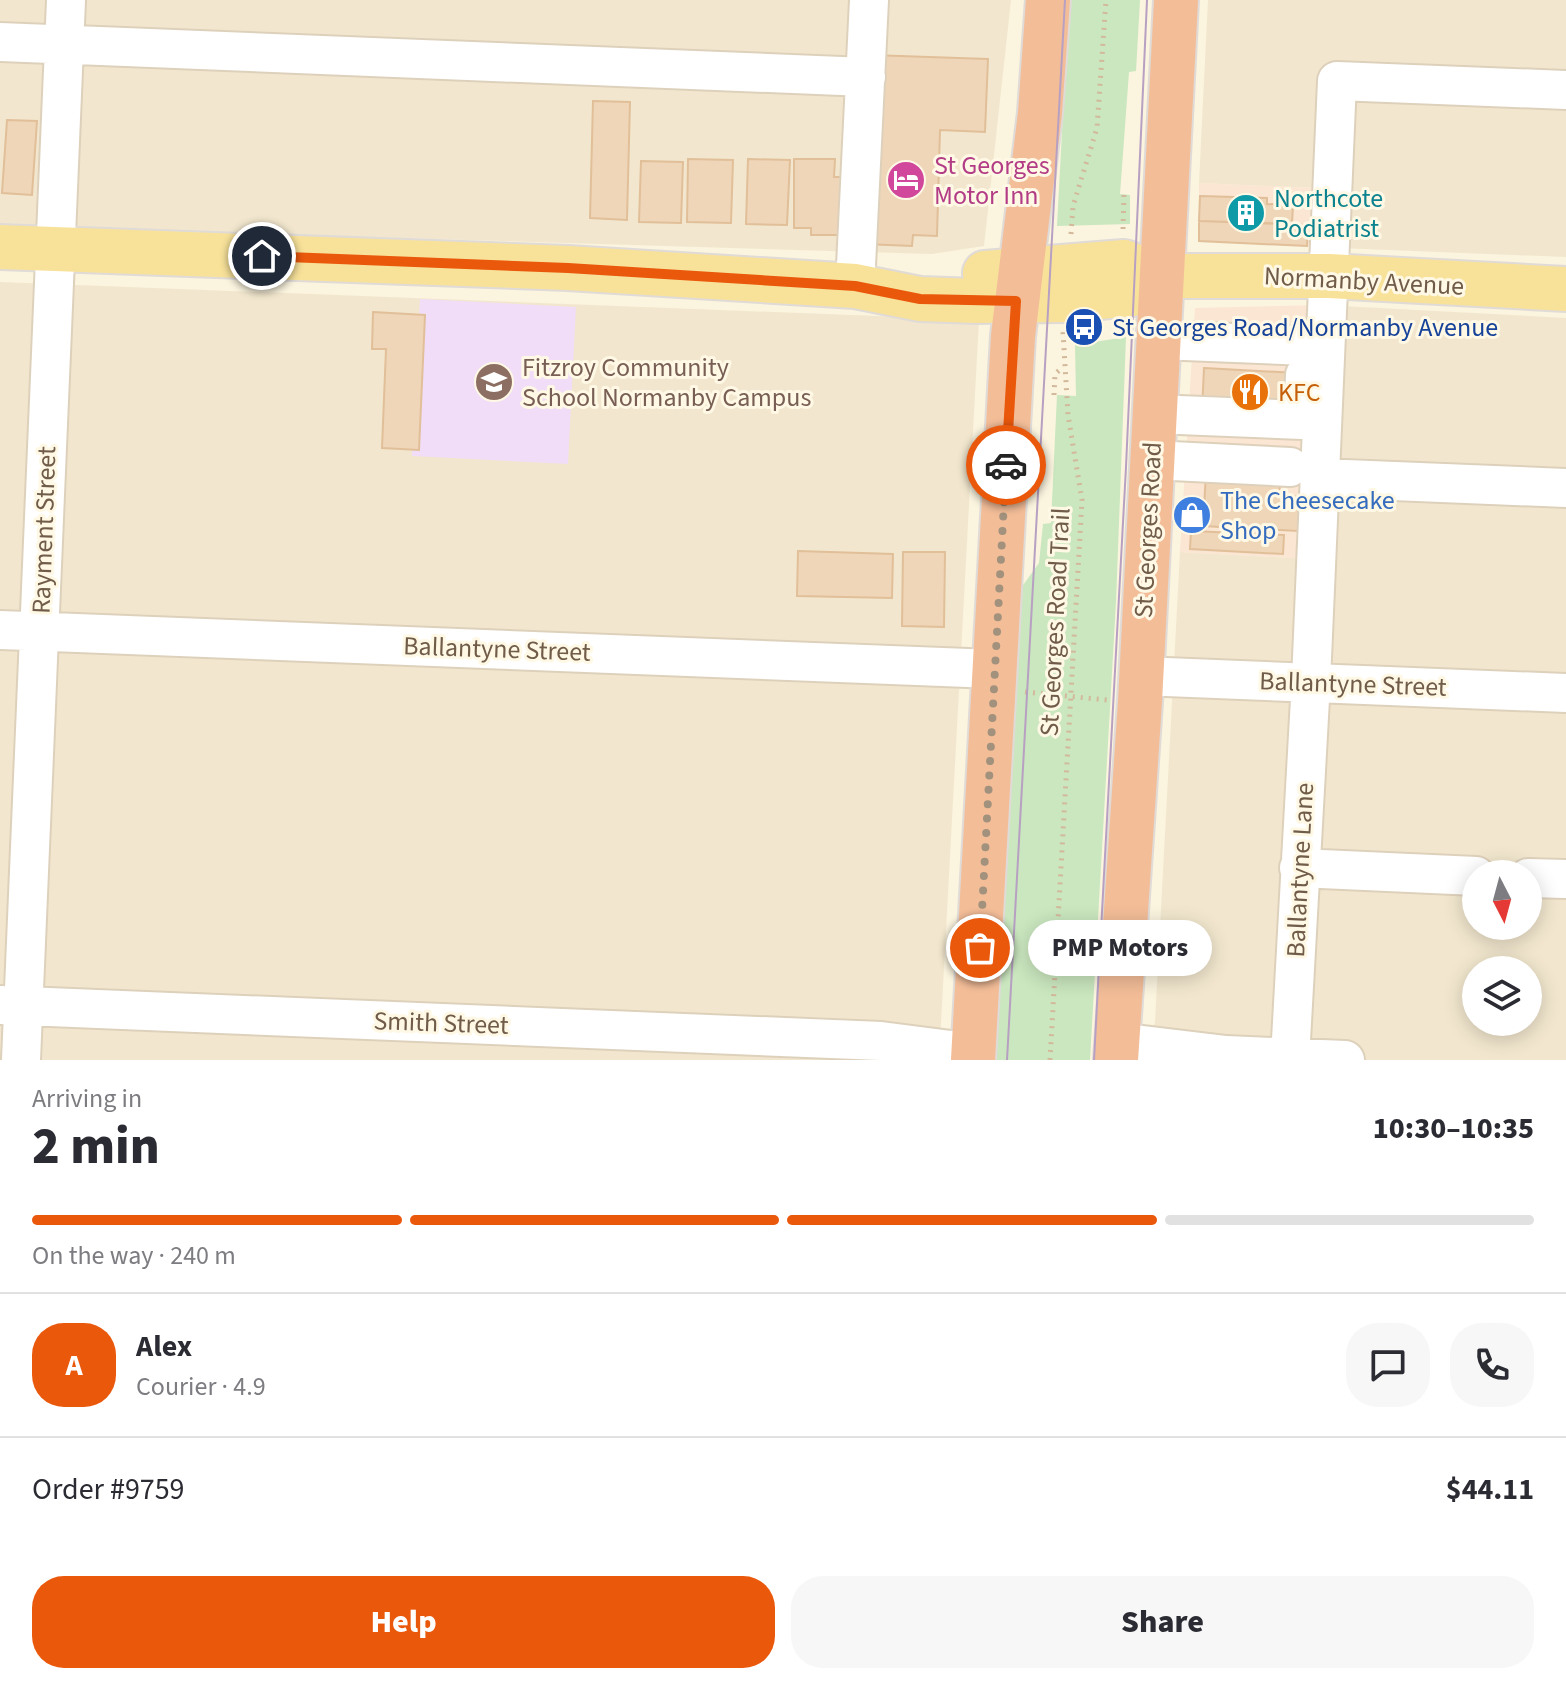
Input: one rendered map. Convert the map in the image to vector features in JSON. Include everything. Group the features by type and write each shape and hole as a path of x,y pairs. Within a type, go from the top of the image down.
{"highway":[{"path":"974,1049 1018,285 1040,113 1048,0"},
{"name":"St Georges Road","path":"1117,1054 1140,689 1176,0"}],"main road":[{"name":"Normanby Avenue","path":"0,247 568,268 855,286 914,276 1018,285 1066,282 1124,262 1161,276 1319,276 1566,289"}],"street":[{"name":"Rayment Street","path":"21,1060 11,1006 39,631 66,0"},
{"path":"855,286 869,0"},
{"path":"0,42 866,77"},
{"path":"1154,414 1303,420 1307,346 1319,276 1337,81 1566,90"},
{"name":"Ballantyne Lane","path":"1290,1058 1311,681 1305,472 1319,276"},
{"path":"1159,340 1307,346"},
{"path":"1152,460 1566,488"},
{"name":"Ballantyne Street","path":"0,630 994,681"},
{"name":"Ballantyne Street","path":"1140,689 1311,681 1566,693"},
{"path":"1299,868 1462,875"},
{"path":"1542,878 1566,879"},
{"name":"Smith Street","path":"11,1006 881,1041 974,1049"},
{"path":"1117,1054 1345,1060"}],"path":[{"name":"St Georges Road Trail","path":"1050,1060 1082,500 1071,445 1064,367 1066,282 1073,206 1099,118 1106,0"},
{"path":"1123,230 1124,195"},
{"path":"1054,395 1055,374 1064,367"},
{"path":"994,681 1072,697 1140,689"}],"shaded area":[{"path":"0,0 1011,0 984,246 932,254 0,226"},
{"path":"1208,0 1566,0 1566,84 1342,92 1566,96 1566,257 1338,248 1338,189 1199,183"},
{"path":"1199,183 1338,189 1338,248 1199,241"},
{"path":"0,282 979,320 939,1060 0,1060"},
{"name":"Fitzroy Community School Normanby Campus","path":"420,299 576,307 568,464 412,456"},
{"path":"1322,305 1566,318 1566,1060 1144,1060 1155,1022 1180,552 1311,559"},
{"path":"1322,305 1311,559 1180,552 1195,308"}],"green space":[{"path":"1069,0 1140,0 1136,71 1129,72 1120,194 1130,195 1130,224 1057,226"},
{"path":"1126,337 1116,602 1090,1060 986,1060 1004,735 1021,588 1039,563 1043,524 1051,523 1057,395 1076,396 1075,345"}],"building":[{"path":"870,55 988,59 985,132 940,130 937,236 913,235 912,246 864,244"},
{"path":"593,101 630,102 627,220 590,218"},
{"path":"7,120 37,121 32,195 2,193"},
{"path":"688,159 733,160 731,223 687,222"},
{"path":"748,159 790,160 787,225 746,224"},
{"path":"794,159 835,159 834,177 844,177 844,235 811,235 811,228 794,228"},
{"path":"641,161 683,162 681,223 639,222"},
{"name":"Northcote Podiatrist","path":"1200,196 1267,198 1267,204 1293,205 1292,224 1199,221"},
{"path":"1199,221 1308,225 1307,246 1199,241"},
{"path":"373,312 425,315 419,450 382,448 386,349 372,349"},
{"name":"KFC","path":"1204,368 1297,373 1295,415 1202,410"},
{"path":"1206,472 1281,476 1279,495 1300,497 1298,531 1203,526"},
{"path":"1191,531 1284,535 1283,554 1190,549"},
{"path":"798,551 893,554 892,598 797,596"},
{"path":"903,552 945,552 944,627 902,626"}],"tram line":[{"path":"1007,1060 1065,0"},
{"path":"1094,1060 1147,0"}],"way so far":[{"path":"980,948 1006,465"}],"place":[{"name":"St Georges Motor Inn","path":"906,180"},
{"name":"Northcote Podiatrist","path":"1246,213"},
{"name":"St Georges Road/Normanby Avenue","path":"1084,327"},
{"name":"Fitzroy Community School Normanby Campus","path":"494,382"},
{"name":"KFC","path":"1250,392"},
{"name":"The Cheesecake Shop","path":"1192,515"},
{"name":"PMP Motors","path":"980,948"}],"route":[{"path":"262,256 568,268 855,286 920,299 1016,301 1006,465"}]}
